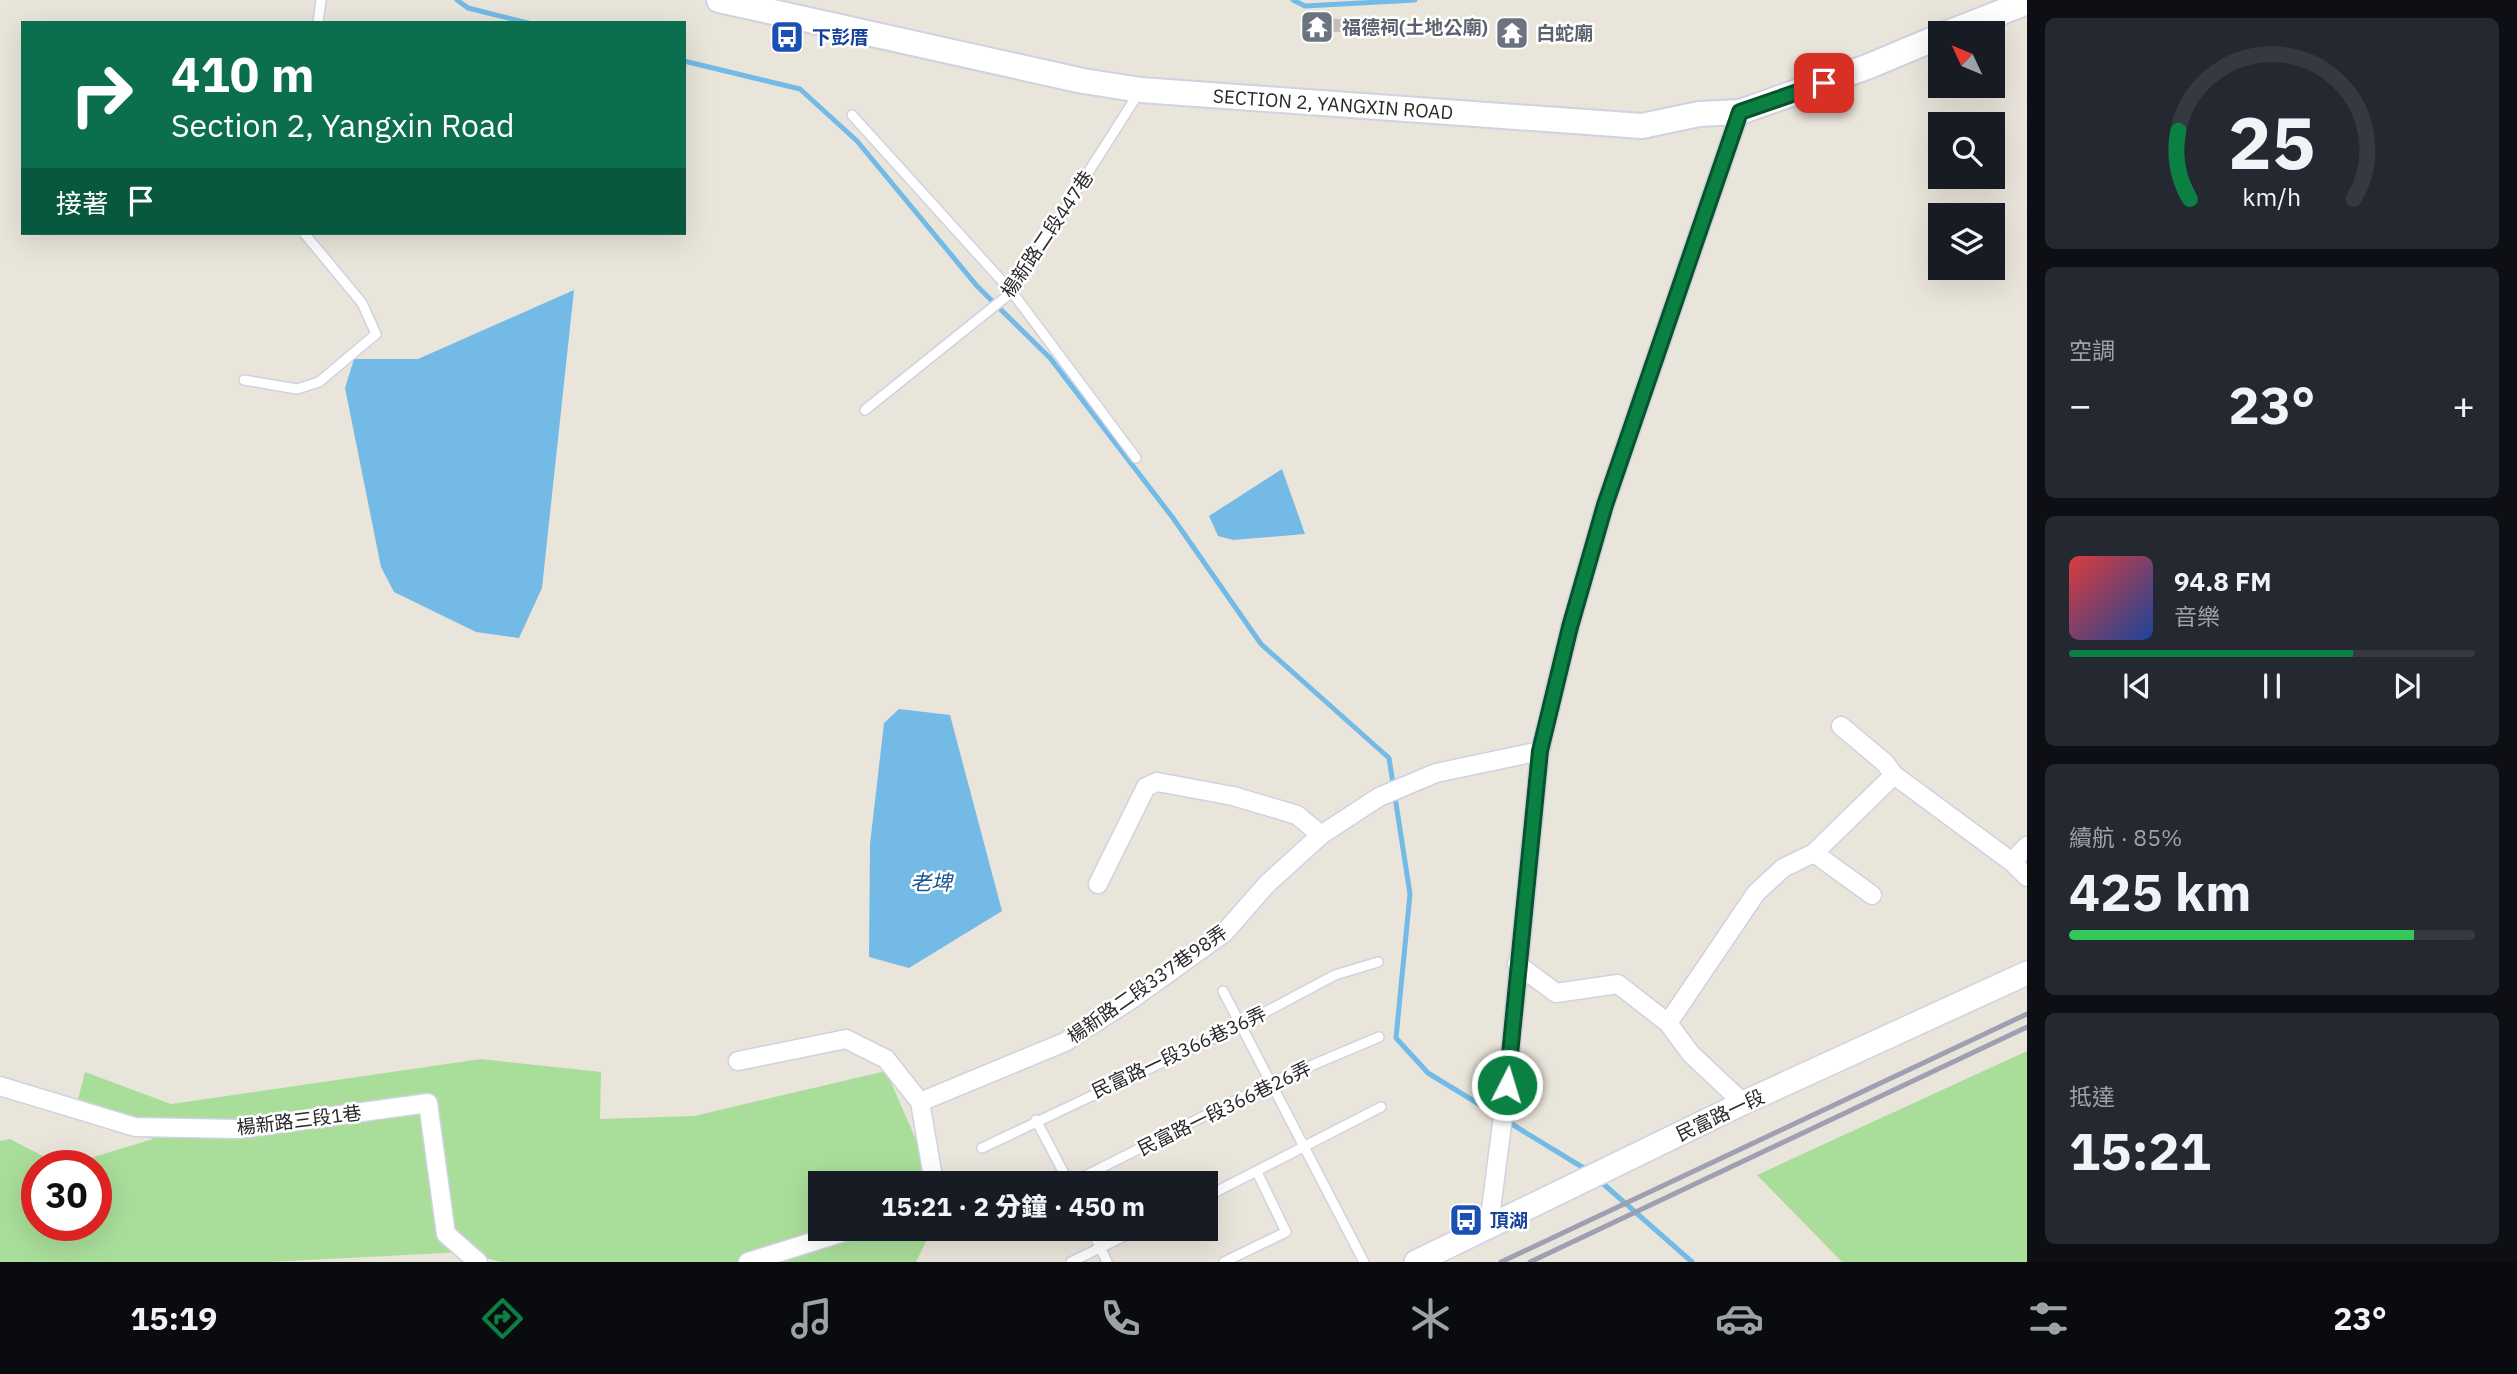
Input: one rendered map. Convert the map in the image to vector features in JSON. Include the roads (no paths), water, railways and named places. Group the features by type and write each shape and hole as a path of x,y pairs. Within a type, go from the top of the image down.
{"main road":[{"name":"SECTION 2, YANGXIN ROAD","path":"719,0 1083,81 1140,90 1642,126 1699,114 1740,112 1854,72 1928,41"},
{"path":"1979,21 2027,2"}],"street":[{"path":"1489,1225 1540,751 1570,627 1605,505 1740,112"},
{"path":"1841,726 1885,763 1894,775 2012,862 2027,877"},
{"name":"楊新路二段337巷98弄","path":"920,1102 1065,1042 1132,999 1224,933 1267,884 1321,835 1379,797 1436,773 1540,751"},
{"path":"1668,1023 1756,893 1783,868 1814,853 1894,775"},
{"path":"1098,884 1146,786 1157,782 1233,796 1297,815 1321,835"},
{"path":"2012,862 2027,846"},
{"path":"1814,853 1872,895"},
{"path":"1517,964 1556,993 1618,984 1668,1023 1691,1054 1744,1103"},
{"name":"民富路一段","path":"1416,1262 1452,1254 1489,1225 1744,1103 2027,973"},
{"path":"738,1061 846,1039 886,1059 920,1102 932,1171"},
{"name":"楊新路三段1巷","path":"0,1086 135,1127 239,1129 429,1102 446,1234 478,1262"},
{"path":"748,1262 815,1241"}],"lane":[{"path":"318,21 321,0"},
{"name":"楊新路二段447巷","path":"865,410 1012,292 1140,90"},
{"path":"852,115 1012,292 1136,458"},
{"path":"244,380 298,388 318,382 376,334 362,303 306,235"},
{"name":"民富路一段366巷36弄","path":"982,1148 1035,1120 1239,1026 1335,975 1378,962"},
{"path":"1223,991 1364,1262"},
{"name":"民富路一段366巷26弄","path":"1094,1171 1270,1083 1379,1037"},
{"path":"1218,1191 1381,1107"},
{"path":"1035,1120 1063,1171"},
{"path":"1224,1262 1286,1232 1257,1172"},
{"path":"1098,1241 1107,1262"},
{"path":"1071,1262 1115,1241"}],"water":[{"path":"574,290 542,588 519,638 476,632 394,592 381,567 345,388 354,359 418,359"},
{"path":"1282,469 1305,534 1233,540 1218,536 1209,516"},
{"name":"老埤","path":"899,709 950,715 1002,911 909,968 869,957 870,844 884,723"}],"waterway":[{"path":"457,0 468,8 520,21"},
{"path":"1293,0 1305,6 1415,0"},
{"path":"686,61 800,89 857,141 977,286 1050,358 1173,518 1261,644 1389,758 1410,894 1396,1038 1428,1073 1587,1170"},
{"path":"1600,1181 1692,1262"}],"railway":[{"path":"1501,1262 2027,1014"},
{"path":"1530,1262 2027,1027"}],"place":[{"name":"福德祠(土地公廟)","path":"1317,27"},
{"name":"白蛇廟","path":"1512,33"},
{"name":"下彭厝","path":"787,37"},
{"name":"頂湖","path":"1466,1220"}]}
